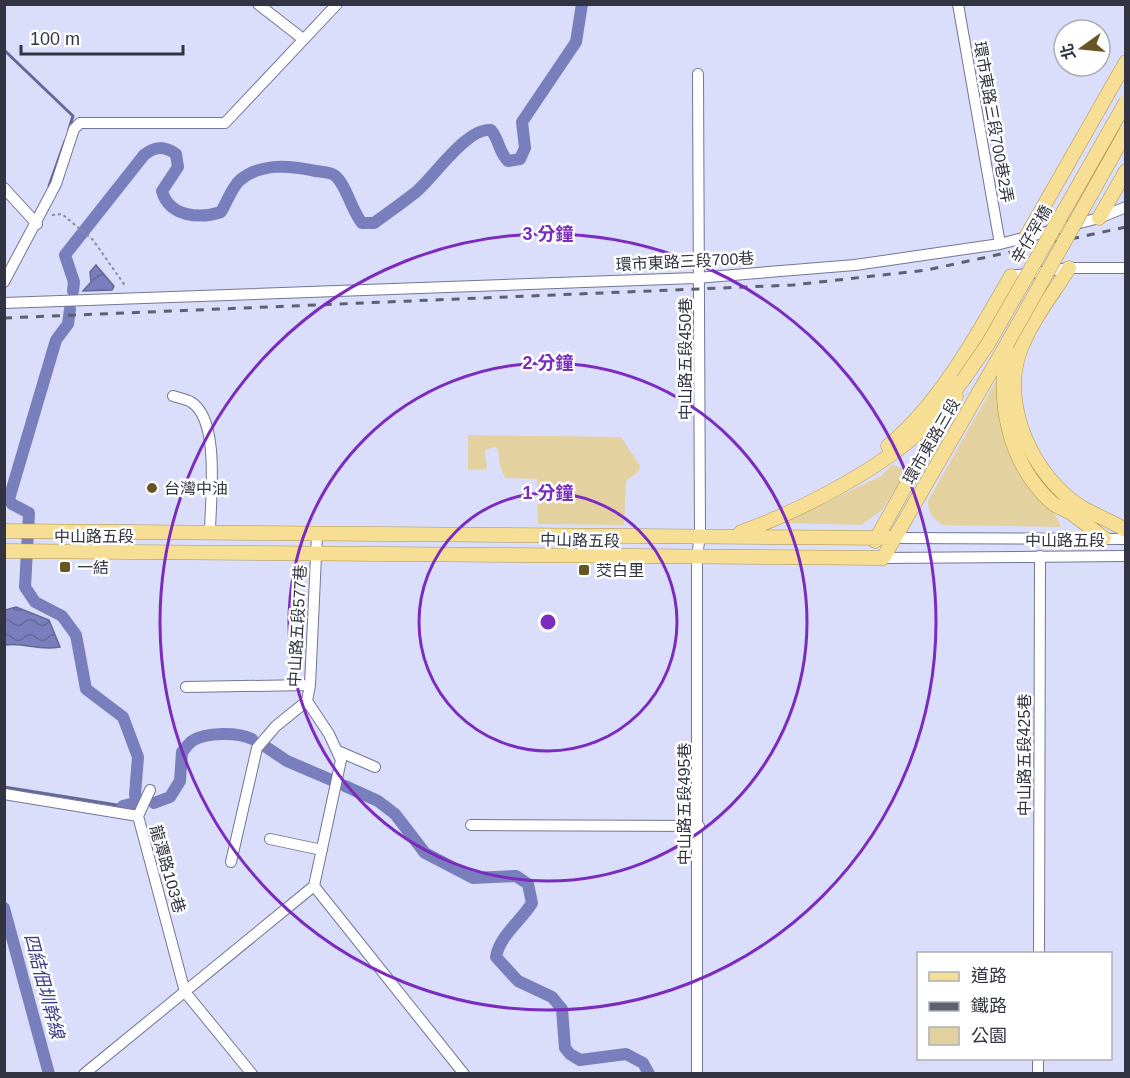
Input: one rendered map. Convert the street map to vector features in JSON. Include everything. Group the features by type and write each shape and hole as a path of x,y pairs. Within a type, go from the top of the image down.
{"main road":[{"path":"1026,237 1125,62"},
{"name":"辛仔罕橋","path":"963,380 988,344 1125,102"},
{"name":"辛仔罕橋","path":"1008,342 1125,132"},
{"path":"1099,218 1125,171"},
{"path":"1069,268 1020,350 1016,366 1018,412 1037,464 1056,486 1080,506 1125,530"},
{"path":"844,482 897,439 932,399 965,352 1011,276"},
{"path":"1008,342 1002,384 1017,453 1037,487 1053,504 1074,515 1104,538"},
{"name":"環市東路三段","path":"883,558 1008,342"},
{"path":"731,536 768,522 878,465 919,432 963,380"},
{"name":"環市東路三段","path":"865,557 944,421 963,380"},
{"name":"中山路五段","path":"6,531 317,535 895,537"},
{"name":"中山路五段","path":"7,551 883,558"}],"street":[{"path":"258,4 303,39"},
{"path":"4,282 39,220 56,184 74,129 80,123 225,123 337,4"},
{"name":"環市東路三段700巷2弄","path":"958,4 1000,244"},
{"name":"中山路五段450巷","path":"698,74 701,277 700,535"},
{"path":"4,189 39,220"},
{"name":"環市東路三段700巷","path":"4,303 701,277 855,265 1000,244 1099,218 1125,207"},
{"path":"1011,276 1069,268 1125,268"},
{"path":"173,396 193,403 205,420 211,438 210,532"},
{"name":"中山路五段577巷","path":"317,535 310,685 307,701 338,751"},
{"name":"中山路五段495巷","path":"697,1074 699,826 697,557 700,535"},
{"name":"中山路五段","path":"895,537 1125,538"},
{"name":"中山路五段425巷","path":"1039,952 1040,556"},
{"name":"中山路五段","path":"883,558 1125,556"},
{"path":"186,687 310,685"},
{"path":"231,862 257,748 284,719 307,701"},
{"path":"338,751 375,767"},
{"path":"84,1074 314,886 341,760 338,751"},
{"path":"138,816 150,790"},
{"name":"龍潭路103巷","path":"4,794 138,816 185,992 252,1074"},
{"path":"471,825 699,826"},
{"path":"270,838 322,850"},
{"path":"314,886 464,1074"}],"path":[{"path":"39,220 62,214 88,235 126,287"}],"green space":[{"path":"996,381 999,410 1009,449 1030,486 1055,515 1061,527 943,525 930,512 928,501"},
{"path":"468,435 621,437 640,466 639,471 626,481 624,525 538,524 537,479 505,478 500,466 498,449 494,447 485,450 487,469 468,470"},
{"path":"893,464 902,469 904,476 882,510 861,525 783,523 881,476"}],"water":[{"path":"96,265 114,286 112,290 83,291 91,282 90,272"},
{"path":"16,607 49,620 60,647 5,645 5,610"}],"waterway":[{"path":"73,291 74,282 65,255 144,155 152,150 164,148 176,154 178,167 162,191 171,206 186,214 204,215 221,212 240,180 258,170 287,167 334,175 342,184 362,223 374,223 411,196 461,144 482,131 491,130 508,161 520,159 525,148 522,122 576,42 582,4"},
{"path":"4,50 73,116 69,129"},
{"path":"49,186 65,141"},
{"path":"70,309 68,324 56,340 9,499 12,504 29,513 25,587 35,602 62,616 76,635 86,689 123,717 138,757 135,795 139,802"},
{"path":"154,803 170,797 180,781 182,752 192,741 205,736 222,734 239,735 252,739"},
{"path":"266,747 287,761 336,782"},
{"path":"345,786 378,801 395,814 425,853 473,878 516,876 528,884 532,903 506,935 496,957 518,981 552,997 562,1009 565,1048 570,1054 580,1060 626,1054 643,1063 649,1074"},
{"path":"4,787 123,806"},
{"path":"123,806 138,802"},
{"name":"四結佃圳幹線","path":"4,908 49,1074"}],"railway":[{"path":"4,318 793,285 927,270 1126,227"}],"place":[{"name":"台灣中油","path":"152,488"},
{"name":"一結","path":"65,567"},
{"name":"茭白里","path":"584,570"}]}
